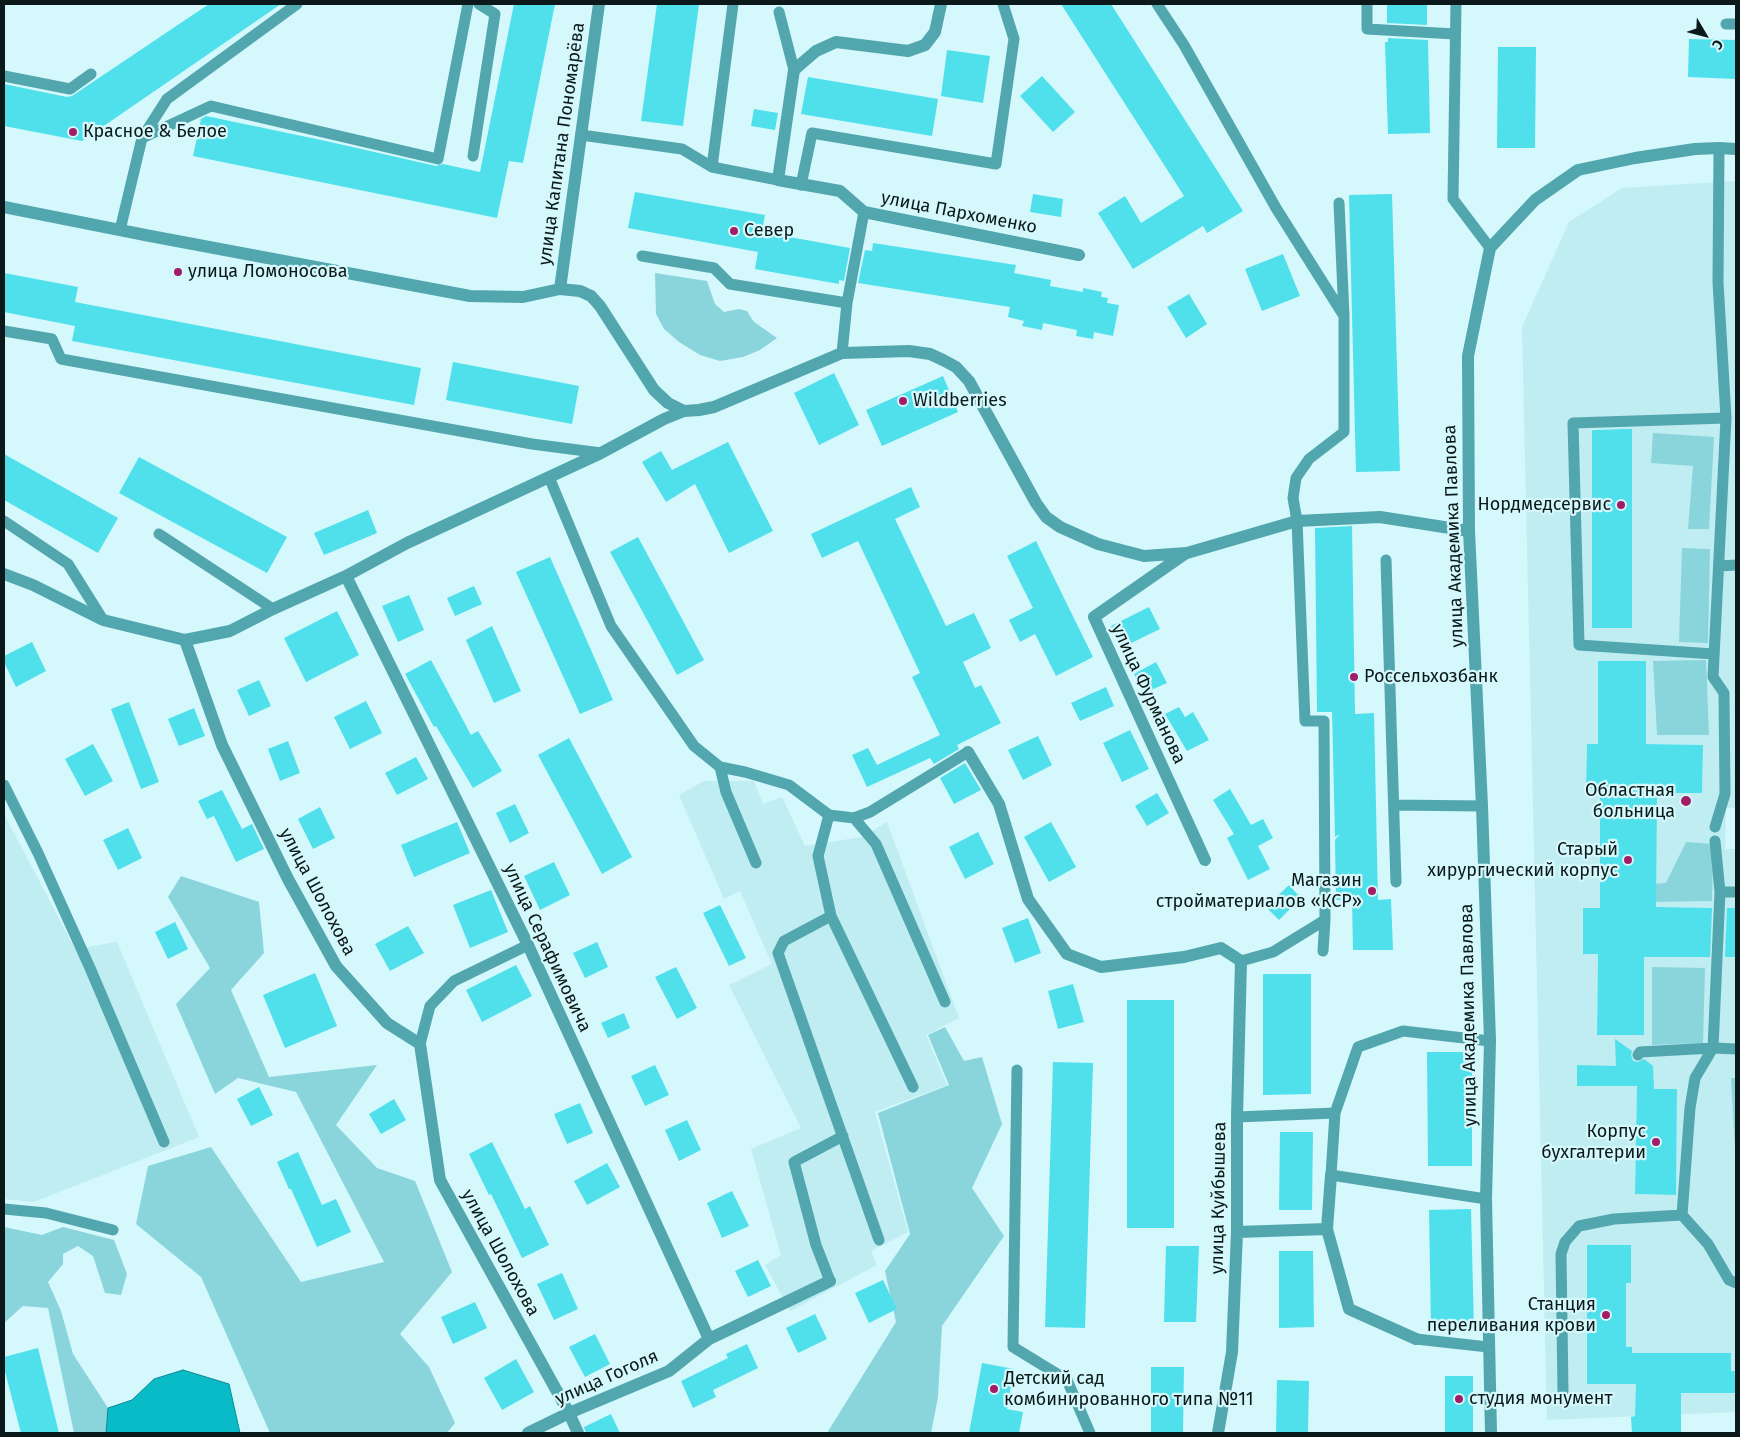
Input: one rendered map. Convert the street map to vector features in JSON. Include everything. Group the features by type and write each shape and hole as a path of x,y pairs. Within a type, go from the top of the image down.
{"street":[{"name":"улица Капитана Пономарёва","path":"560,289 600,4"},
{"path":"778,180 794,70 816,50 836,42 908,52 925,45 935,32 942,4"},
{"path":"1719,148 1736,139"},
{"path":"1490,248 1534,200 1578,170 1635,158 1719,148 1736,149"},
{"name":"улица Пархоменко","path":"778,180 840,192 864,212 1079,255"},
{"path":"4,207 470,296 523,297 560,289 580,291 591,296 600,306 654,390 668,403 684,411"},
{"name":"улица Академика Павлова","path":"1490,248 1468,356 1469,531 1482,806 1490,1041 1486,1199 1491,1433"},
{"path":"4,574 33,585 103,620 185,640 230,631 346,576 407,543 601,453 664,419 684,411 714,407 842,353 909,351 930,354 956,367 969,381 1036,503 1046,517 1060,527 1098,544 1144,556 1187,553 1297,521 1380,517 1469,531"},
{"path":"664,419 668,403"},
{"name":"улица Фурманова","path":"1187,553 1094,617 1205,860"},
{"name":"улица Серафимовича","path":"346,576 528,946 710,1339"},
{"name":"улица Шолохова","path":"185,640 222,745 288,879 336,966 387,1024 420,1044 440,1180 569,1413 578,1433"},
{"path":"968,752 999,804 1028,899 1067,954 1101,967 1184,957 1222,948 1242,961"},
{"name":"улица Куйбышева","path":"1218,1433 1232,1352 1237,1232 1237,1117 1242,961"},
{"path":"1330,1175 1327,1229 1349,1309 1416,1339"},
{"path":"1237,1232 1327,1229"},
{"name":"улица Гоголя","path":"528,1433 569,1413 669,1370 710,1339 830,1281"}],"lane":[{"path":"120,230 142,138 167,99 297,4"},
{"path":"142,138 211,106 438,159 468,4"},
{"path":"473,156 494,14 479,4"},
{"path":"712,167 733,4"},
{"path":"802,185 812,133 996,164 1014,39 1003,4"},
{"path":"1158,4 1184,45 1276,208 1344,316"},
{"path":"1367,4 1367,28 1455,34"},
{"path":"1456,4 1453,199 1490,248"},
{"path":"779,12 794,70"},
{"path":"4,76 70,89 91,74"},
{"path":"581,135 682,149 712,167 778,180"},
{"path":"1716,827 1725,794 1724,693 1713,677 1726,418 1718,282 1719,148"},
{"path":"1323,951 1325,920 1324,721 1306,721 1297,521 1293,498 1296,478 1309,459 1344,432 1344,316 1339,203"},
{"path":"842,353 847,303 864,212"},
{"path":"642,256 714,268 730,284 847,303"},
{"path":"4,331 52,338 60,359 532,444 601,453"},
{"path":"1714,654 1579,645 1573,423 1726,418"},
{"path":"549,477 610,626 694,746 720,767 789,785 829,816 854,818 870,812 968,752"},
{"path":"4,520 68,564 103,620"},
{"path":"159,534 272,610"},
{"path":"1386,560 1396,882"},
{"path":"1720,566 1736,565"},
{"path":"1724,693 1736,693"},
{"path":"720,767 726,792 756,863"},
{"path":"4,785 38,853 90,968 164,1142"},
{"path":"1394,805 1482,806"},
{"path":"829,816 818,856 831,916 912,1086"},
{"path":"854,818 876,844 945,1002"},
{"path":"1715,841 1720,892 1713,1048 1695,1078 1690,1108 1682,1215 1708,1244 1729,1280 1736,1283"},
{"path":"1720,892 1736,892"},
{"path":"831,916 784,941 778,953 879,1240"},
{"path":"1242,961 1273,952 1325,920"},
{"path":"420,1044 430,1006 454,981 528,946"},
{"path":"1486,1199 1330,1175 1335,1113 1358,1047 1403,1031 1490,1041"},
{"path":"1638,1055 1640,1052 1713,1048 1736,1049"},
{"path":"1017,1070 1013,1347 1067,1380 1090,1433"},
{"path":"1237,1117 1335,1113"},
{"path":"830,1281 816,1245 794,1162 843,1136"},
{"path":"4,1209 46,1213 113,1230"},
{"path":"1564,1392 1561,1254 1565,1242 1579,1226 1614,1219 1682,1215"},
{"path":"1416,1339 1488,1347"}],"shaded area":[{"name":"Областная больница","path":"1736,181 1736,808 1726,808 1725,849 1736,849 1736,1412 1547,1420 1522,327 1569,222 1622,188","holes":["1592,429 1632,429 1632,628 1592,628","1598,661 1646,662 1646,744 1703,745 1702,793 1636,793 1640,907 1709,908 1709,957 1644,957 1644,1035 1597,1034 1598,954 1583,954 1600,908 1600,788 1586,788 1587,744 1598,744","1637,1089 1677,1089 1676,1195 1635,1194"]},
{"path":"655,273 707,281 715,304 724,312 739,309 747,311 754,322 777,338 760,350 743,357 720,361 700,355 679,342 664,329 656,314"},
{"path":"1653,433 1714,437 1709,529 1688,529 1693,466 1651,463"},
{"path":"1682,548 1710,549 1708,643 1679,642"},
{"path":"1706,660 1709,735 1657,735 1653,661"},
{"path":"704,781 754,781 763,804 782,797 805,846 862,837 887,822 959,1018 926,1035 947,1085 875,1112 908,1232 871,1251 877,1265 790,1311 765,1265 781,1255 751,1149 801,1128 729,985 772,964 740,891 724,899 679,795"},
{"path":"4,814 75,949 117,942 199,1137 34,1202 4,1199"},
{"path":"1686,842 1713,844 1712,901 1650,902 1650,884 1666,883"},
{"path":"181,876 259,902 264,953 231,990 269,1077 377,1065 336,1125 377,1168 415,1181 452,1272 400,1334 429,1367 455,1423 447,1433 270,1433 201,1277 136,1224 148,1166 211,1147 301,1282 384,1262 296,1092 238,1078 215,1094 176,1004 210,968 168,897"},
{"path":"1652,967 1705,968 1703,1043 1652,1045"},
{"path":"945,1027 964,1061 982,1057 1002,1124 972,1188 1004,1236 942,1326 938,1397 931,1433 827,1433 896,1322 885,1271 910,1234 878,1113 949,1085 928,1035"},
{"path":"1731,1078 1736,1078 1736,1148 1735,1148"},
{"path":"4,1227 42,1235 63,1227 114,1240 127,1274 121,1295 105,1293 93,1256 78,1246 63,1254 63,1264 48,1282 61,1311 73,1354 108,1408 106,1433 74,1433 48,1308 23,1306 4,1323"},
{"path":"183,1370 229,1384 240,1433 106,1433 108,1408 132,1400 154,1379"}],"building":[{"path":"209,4 281,4 82,141 4,126 4,84 67,97 72,96"},
{"path":"514,4 555,4 523,163 509,161 497,218 193,156 201,119 206,116 436,166 443,164 480,172"},
{"path":"657,4 699,4 683,126 641,121"},
{"path":"1061,4 1111,4 1243,211 1207,233 1203,226 1133,269 1098,213 1125,196 1141,223 1184,196"},
{"path":"1387,4 1427,4 1427,25 1387,23"},
{"path":"1388,38 1428,40 1430,133 1388,134 1385,42 1388,42"},
{"path":"1689,39 1736,40 1736,79 1688,77"},
{"path":"1498,47 1536,47 1535,148 1497,148"},
{"path":"947,50 990,56 983,103 941,96"},
{"path":"1042,76 1075,112 1053,132 1020,96"},
{"path":"808,77 938,99 932,136 801,114"},
{"path":"754,109 778,113 775,130 751,126"},
{"path":"635,192 765,215 762,232 850,248 844,281 839,280 839,284 755,269 758,252 628,228"},
{"path":"1033,194 1063,199 1061,217 1030,212"},
{"path":"1392,194 1400,471 1356,472 1349,195"},
{"path":"873,243 1016,265 1014,273 1051,280 1050,286 1083,292 1083,288 1102,292 1101,297 1108,298 1107,303 1119,305 1113,336 1094,332 1093,339 1076,336 1077,330 1043,323 1042,330 1022,326 1024,321 1008,317 1010,307 858,283 865,250 872,251"},
{"path":"1283,254 1300,296 1262,311 1245,269"},
{"path":"4,273 78,287 75,302 421,368 414,405 72,341 75,326 4,312"},
{"path":"1189,294 1207,324 1186,338 1167,307"},
{"path":"453,362 579,386 572,424 446,400"},
{"path":"834,373 859,425 819,445 794,393"},
{"path":"943,376 958,412 882,446 866,410"},
{"path":"1632,429 1632,628 1592,628 1592,430"},
{"path":"728,442 773,531 729,553 695,484 666,502 642,462 661,451 672,470"},
{"path":"4,454 118,518 98,553 4,500"},
{"path":"139,457 287,537 267,573 119,493"},
{"path":"911,487 920,507 895,519 946,626 974,613 991,648 963,662 975,688 981,685 1001,723 957,745 959,749 934,764 930,758 867,787 852,755 868,748 877,765 940,735 912,677 920,673 858,541 822,558 811,534"},
{"path":"368,510 377,533 324,555 314,533"},
{"path":"1352,526 1355,714 1374,713 1378,900 1391,899 1393,950 1353,950 1352,900 1336,900 1335,840 1340,834 1335,837 1332,712 1317,712 1315,528"},
{"path":"638,537 704,660 677,675 610,552"},
{"path":"1036,541 1093,657 1056,676 1035,634 1020,642 1009,620 1033,608 1007,556"},
{"path":"550,557 613,700 580,714 516,572"},
{"path":"474,586 482,604 455,616 447,598"},
{"path":"409,595 424,630 398,642 382,606"},
{"path":"1149,607 1160,629 1121,648 1111,626"},
{"path":"337,611 359,655 306,682 284,638"},
{"path":"492,626 521,691 494,703 466,640"},
{"path":"32,642 46,671 16,687 4,662 4,656"},
{"path":"431,660 471,735 478,731 502,771 473,788 436,726 434,727 405,674"},
{"name":"Старый хирургический корпус","path":"1598,661 1646,661 1646,744 1703,745 1702,793 1657,793 1656,907 1712,908 1710,957 1644,957 1644,1035 1597,1035 1598,954 1583,954 1583,908 1600,908 1600,788 1586,788 1587,744 1598,744"},
{"path":"1156,662 1167,683 1144,693 1134,674"},
{"path":"259,680 271,706 249,716 237,690"},
{"path":"1106,687 1114,706 1080,721 1071,703"},
{"path":"366,701 382,733 350,749 334,717"},
{"path":"129,702 159,782 141,789 111,709"},
{"path":"1179,707 1185,717 1193,712 1209,740 1187,751 1165,714"},
{"path":"194,708 205,736 179,746 168,719"},
{"path":"1130,730 1149,769 1122,782 1103,743"},
{"path":"1038,736 1052,765 1023,780 1008,750"},
{"path":"569,738 632,857 602,874 538,755"},
{"path":"288,741 300,773 280,781 268,749"},
{"path":"93,744 113,781 85,796 65,759"},
{"path":"416,757 428,779 397,795 385,773"},
{"path":"965,763 981,790 954,804 940,778"},
{"path":"1230,789 1251,825 1263,819 1273,838 1258,846 1270,869 1248,880 1227,838 1234,834 1213,800"},
{"path":"222,790 242,829 252,824 264,849 236,862 214,816 207,819 198,801"},
{"path":"1157,793 1169,813 1147,826 1135,806"},
{"path":"515,804 529,833 510,843 496,813"},
{"path":"320,807 335,838 313,849 298,819"},
{"path":"457,822 470,853 414,877 401,845"},
{"path":"1051,822 1076,867 1049,882 1024,837"},
{"path":"128,828 142,858 118,870 103,840"},
{"path":"978,832 994,864 965,879 949,847"},
{"path":"554,862 570,895 540,910 524,876"},
{"path":"1289,885 1301,898 1279,920 1266,907"},
{"path":"491,890 508,932 470,948 453,905"},
{"path":"720,905 746,958 729,966 703,913"},
{"path":"1727,908 1736,908 1736,957 1725,957"},
{"path":"1028,918 1041,953 1015,963 1002,928"},
{"path":"175,922 188,949 168,959 155,932"},
{"path":"408,926 424,953 390,971 375,944"},
{"path":"597,942 608,967 585,978 573,953"},
{"path":"516,965 532,996 482,1022 466,990"},
{"path":"676,967 697,1008 677,1019 655,977"},
{"path":"315,973 337,1026 285,1048 263,995"},
{"path":"1263,974 1311,974 1311,1094 1263,1095"},
{"path":"1073,984 1084,1022 1058,1029 1048,991"},
{"path":"1127,1000 1174,1000 1174,1228 1127,1228"},
{"path":"624,1013 630,1028 608,1038 601,1023"},
{"name":"Корпус бухгалтерии","path":"1615,1039 1632,1051 1633,1061 1638,1062 1644,1059 1653,1066 1654,1089 1677,1089 1676,1195 1635,1194 1637,1086 1577,1086 1577,1065 1616,1066"},
{"path":"1427,1052 1472,1052 1472,1166 1428,1166"},
{"path":"1053,1062 1093,1063 1085,1328 1045,1327"},
{"path":"655,1065 669,1095 645,1106 631,1076"},
{"path":"259,1087 273,1115 251,1126 237,1099"},
{"path":"394,1099 406,1120 381,1134 369,1114"},
{"path":"580,1103 593,1133 567,1144 554,1114"},
{"path":"687,1120 701,1150 679,1161 665,1130"},
{"path":"1280,1132 1313,1132 1312,1210 1279,1210"},
{"path":"492,1142 525,1209 530,1206 549,1245 522,1258 469,1154"},
{"path":"298,1152 322,1205 336,1199 351,1232 317,1247 277,1162"},
{"path":"607,1163 620,1187 587,1205 574,1181"},
{"path":"732,1191 749,1226 722,1238 707,1203"},
{"path":"1471,1209 1474,1329 1431,1330 1429,1210"},
{"name":"Станция переливания крови","path":"1587,1245 1631,1245 1631,1283 1626,1283 1626,1347 1632,1347 1632,1353 1731,1353 1731,1371 1736,1371 1736,1393 1681,1393 1681,1433 1632,1433 1631,1417 1635,1416 1636,1384 1587,1384"},
{"path":"1166,1246 1199,1246 1196,1322 1164,1322"},
{"path":"1279,1251 1313,1251 1314,1327 1279,1328"},
{"path":"758,1260 771,1286 748,1297 735,1271"},
{"path":"562,1273 578,1309 554,1320 537,1284"},
{"path":"883,1280 897,1309 869,1323 855,1293"},
{"path":"475,1302 487,1328 453,1344 441,1317"},
{"path":"815,1314 827,1339 798,1353 786,1328"},
{"path":"595,1334 610,1364 585,1377 569,1347"},
{"path":"747,1344 758,1368 713,1390 716,1397 693,1408 681,1381 728,1358 726,1354"},
{"path":"38,1348 59,1433 21,1433 4,1368 4,1357"},
{"path":"516,1359 534,1392 502,1410 484,1378"},
{"name":"Детский сад комбинированного типа №11","path":"982,1363 1014,1369 1007,1409 1023,1412 1019,1433 969,1433"},
{"path":"1151,1367 1184,1367 1183,1433 1151,1433"},
{"name":"студия монумент","path":"1445,1376 1473,1376 1473,1433 1445,1433"},
{"path":"1277,1380 1309,1381 1308,1433 1276,1433"},
{"path":"611,1414 620,1433 586,1433 584,1427"}],"place":[{"name":"Красное & Белое","path":"73,132"},
{"name":"Север","path":"734,231"},
{"name":"улица Ломоносова","path":"178,272"},
{"name":"Wildberries","path":"903,401"},
{"name":"Нордмедсервис","path":"1621,505"},
{"name":"Россельхозбанк","path":"1354,677"},
{"name":"Областная больница","path":"1686,801"},
{"name":"Старый хирургический корпус","path":"1628,860"},
{"name":"Магазин стройматериалов «КСР»","path":"1372,891"},
{"name":"Корпус бухгалтерии","path":"1656,1142"},
{"name":"Станция переливания крови","path":"1606,1315"},
{"name":"Детский сад комбинированного типа №11","path":"994,1389"},
{"name":"студия монумент","path":"1459,1399"}]}
